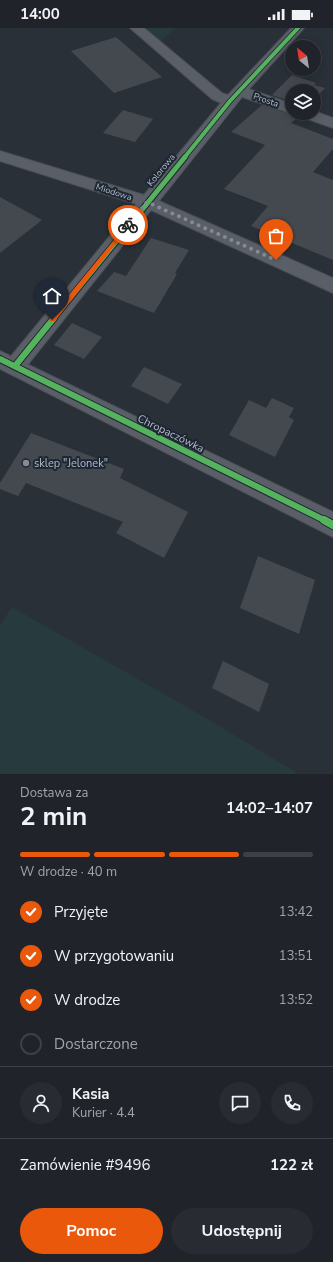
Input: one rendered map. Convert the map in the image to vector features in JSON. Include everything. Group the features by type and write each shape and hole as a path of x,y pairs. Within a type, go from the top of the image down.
{"street":[{"path":"136,28 217,96 234,96"},
{"name":"Kolorowa","path":"7,363 147,202 234,96 298,28"},
{"name":"Prosta","path":"234,96 285,107"},
{"path":"321,119 333,123"},
{"name":"Miodowa","path":"0,156 147,202 333,286"},
{"name":"Chropaczówka","path":"7,363 333,525"}],"green space":[{"path":"136,28 176,28 156,45"},
{"path":"12,607 206,718 299,774 0,774 0,625"}],"building":[{"path":"116,37 162,77 114,93 71,51"},
{"path":"291,76 316,83 285,84 285,100 272,95"},
{"path":"321,87 325,88 321,92"},
{"path":"262,105 285,112 285,120 294,120 291,123 333,139 333,149 313,172 333,180 333,260 251,226 268,206 224,189 265,145 231,132"},
{"path":"123,110 153,119 135,142 103,133"},
{"path":"0,197 42,220 0,253"},
{"path":"151,238 189,250 154,313 97,291 114,272 126,276"},
{"path":"72,323 102,337 84,359 54,345"},
{"path":"144,367 182,384 168,404 131,386"},
{"path":"272,398 294,408 289,417 294,420 275,457 229,435 249,400 266,408"},
{"path":"31,433 124,469 120,478 188,512 164,558 116,533 123,522 26,483 18,496 0,489 0,483"},
{"path":"258,556 315,580 299,634 240,608"},
{"path":"223,661 269,684 259,712 212,688"}],"cycle path":[{"path":"15,366 230,101 298,28"},
{"path":"0,359 333,525"}],"way so far":[{"path":"128,225 147,202 276,260"}],"place":[{"name":"sklep \"Jelonek\"","path":"26,463"}],"route":[{"path":"52,320 128,225"}]}
